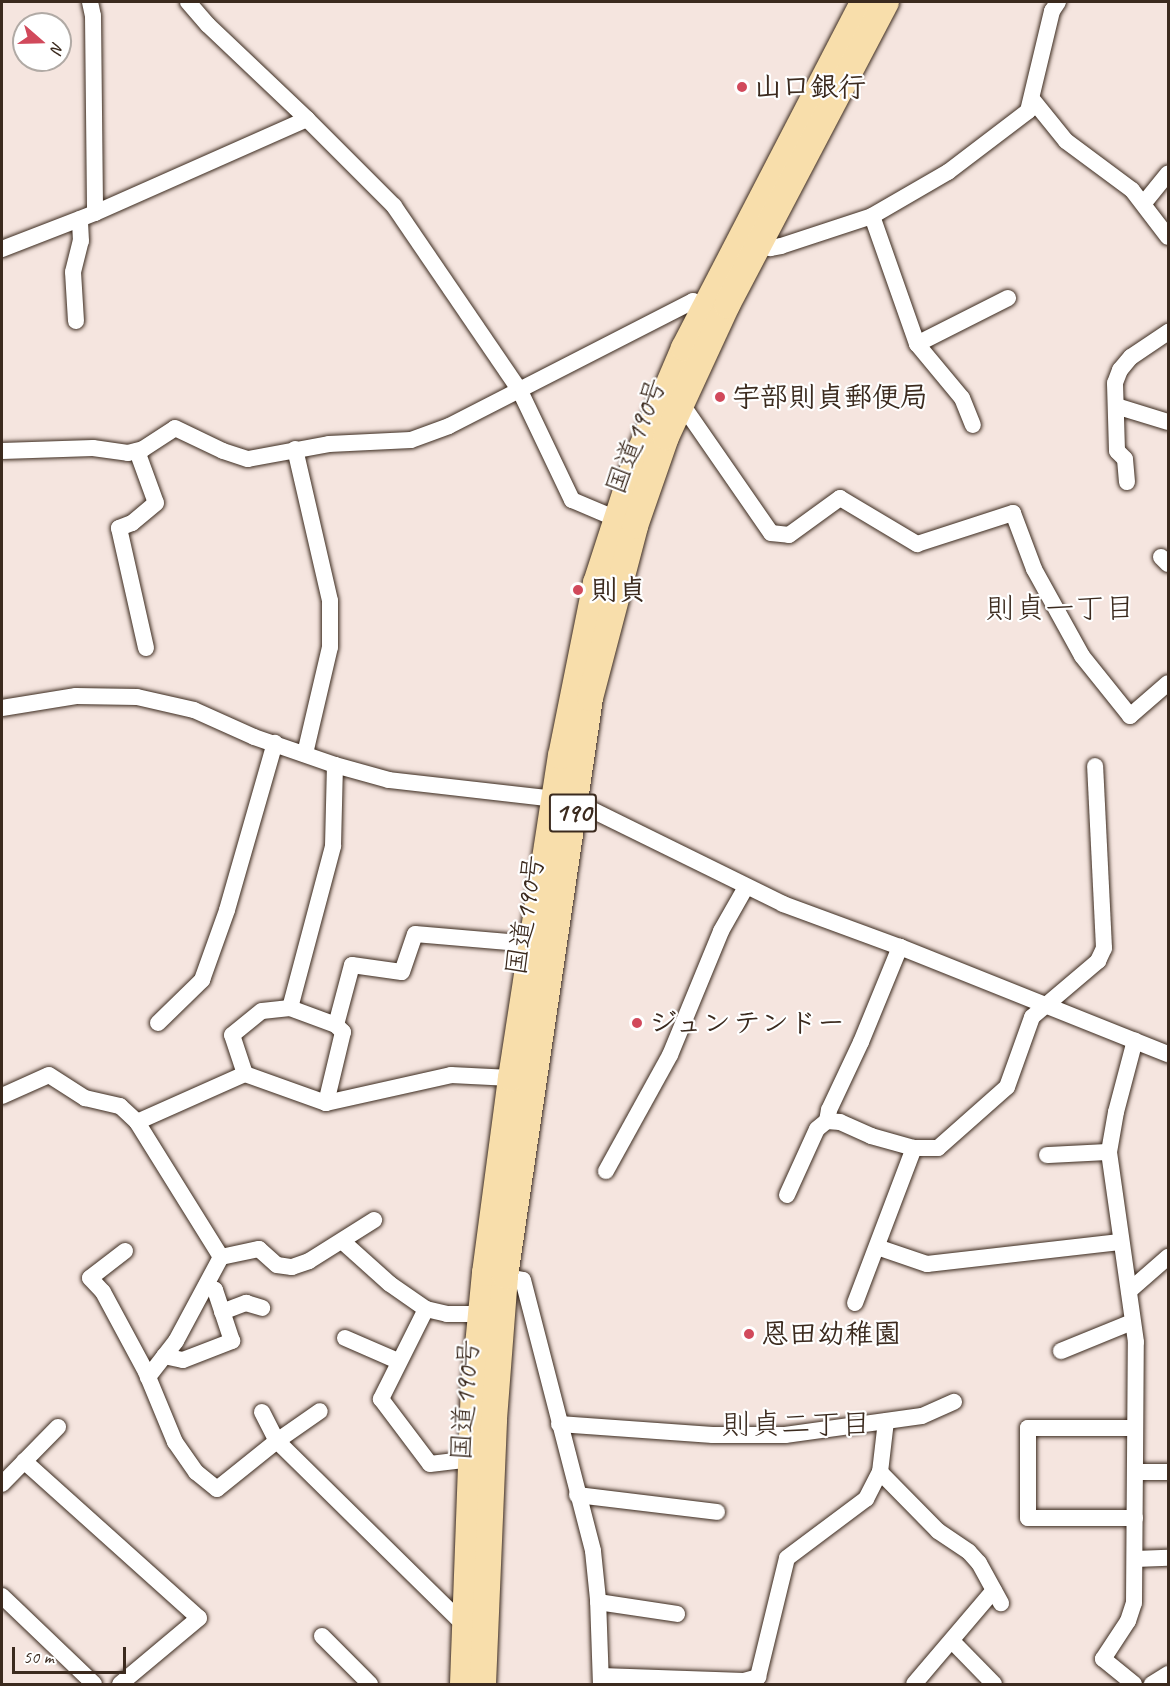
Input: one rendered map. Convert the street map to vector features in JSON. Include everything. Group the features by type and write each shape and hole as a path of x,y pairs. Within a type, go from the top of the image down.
{"highway":[{"name":"国道190号","path":"625,523 681,403 749,242 863,2"},
{"name":"国道190号","path":"483,1684 494,1419 495,1275 511,1077 532,944 590,698 625,523 657,408 704,305 749,242 886,2"},
{"name":"国道190号","path":"463,1684 472,1459 481,1314 495,1275 565,800"}],"street":[{"path":"76,321 74,272 88,216 93,16 90,2"},
{"path":"188,2 208,25 394,206 520,391 572,500 625,523"},
{"path":"749,242 770,248 781,246 872,216 948,172 1028,111 1052,10 1058,2"},
{"path":"1032,99 1066,141 1132,190 1168,237"},
{"path":"2,249 88,216 307,119"},
{"path":"1144,203 1168,173"},
{"path":"872,216 917,344 962,398 973,425"},
{"path":"917,344 1008,297"},
{"path":"2,451 93,448 128,453 137,451 175,428 248,459 329,444 411,440 449,426 693,301 704,305"},
{"path":"1126,482 1125,459 1116,451 1115,383 1120,370 1131,357 1168,332"},
{"path":"681,403 771,533 789,535 840,498 917,544 1013,513 1034,569 1082,656 1130,716 1168,683"},
{"path":"1116,406 1168,422"},
{"path":"296,449 330,602 330,647 305,754"},
{"path":"137,451 156,503 132,523 119,528 146,648"},
{"path":"2,708 76,696 137,697 194,710 254,737 335,765 389,780 565,800 746,887 847,930 900,947 1168,1054"},
{"path":"158,1023 202,980 228,910 274,743"},
{"path":"290,1008 333,846 335,765"},
{"path":"826,1121 840,1122 871,1136 914,1148 938,1148 1007,1087 1032,1017 1049,1006 1098,961 1104,948 1095,766"},
{"path":"606,1171 670,1055 721,931 746,887"},
{"path":"336,1025 352,965 402,972 415,934 532,944"},
{"path":"787,1195 817,1130 826,1121 900,947"},
{"path":"245,1074 232,1035 261,1011 290,1008 336,1025 343,1032 326,1103"},
{"path":"1134,1684 1103,1659 1128,1621 1134,1603 1136,1342 1109,1152 1116,1112 1135,1040"},
{"path":"137,1122 245,1074 326,1103 451,1076 511,1077"},
{"path":"2,1096 49,1075 85,1098 120,1106 137,1122 221,1257"},
{"path":"855,1303 914,1148"},
{"path":"1047,1155 1109,1152"},
{"path":"148,1377 176,1341 221,1257 259,1249 277,1265 292,1267 309,1261 374,1220"},
{"path":"342,1241 390,1284 426,1309 447,1314 481,1314"},
{"path":"877,1247 927,1264 1120,1242"},
{"path":"125,1251 90,1278 103,1292 148,1377 175,1442 196,1472 216,1489 320,1410"},
{"path":"1129,1291 1168,1257"},
{"path":"495,1275 523,1280 593,1551 598,1602 601,1680 744,1681 758,1677 787,1558 866,1499 880,1472 886,1421"},
{"path":"164,1356 183,1360 232,1341 215,1290 206,1285"},
{"path":"222,1312 246,1303 262,1308"},
{"path":"426,1309 381,1399 430,1464 472,1459"},
{"path":"1061,1350 1132,1322"},
{"path":"345,1338 398,1361"},
{"path":"559,1424 713,1435 773,1435 922,1416 954,1402"},
{"path":"262,1412 277,1441 466,1627"},
{"path":"2,1484 58,1426"},
{"path":"1135,1428 1028,1428 1028,1518 1135,1518"},
{"path":"24,1461 199,1618 120,1684"},
{"path":"880,1472 938,1531 969,1552 979,1563 997,1597 952,1641 916,1684"},
{"path":"1135,1472 1168,1472"},
{"path":"577,1495 717,1512"},
{"path":"1135,1559 1168,1558"},
{"path":"2,1596 94,1684"},
{"path":"598,1602 677,1614"},
{"path":"322,1636 370,1684"},
{"path":"952,1641 994,1684"},
{"path":"1152,1684 1168,1674"}],"place":[{"name":"山口銀行","path":"742,87"},
{"name":"宇部則貞郵便局","path":"720,397"},
{"name":"則貞","path":"578,590"},
{"name":"ジュンテンドー","path":"637,1023"},
{"name":"恩田幼稚園","path":"749,1334"}],"district":[{"name":"則貞一丁目","path":"1060,608"},
{"name":"則貞二丁目","path":"796,1424"}]}
